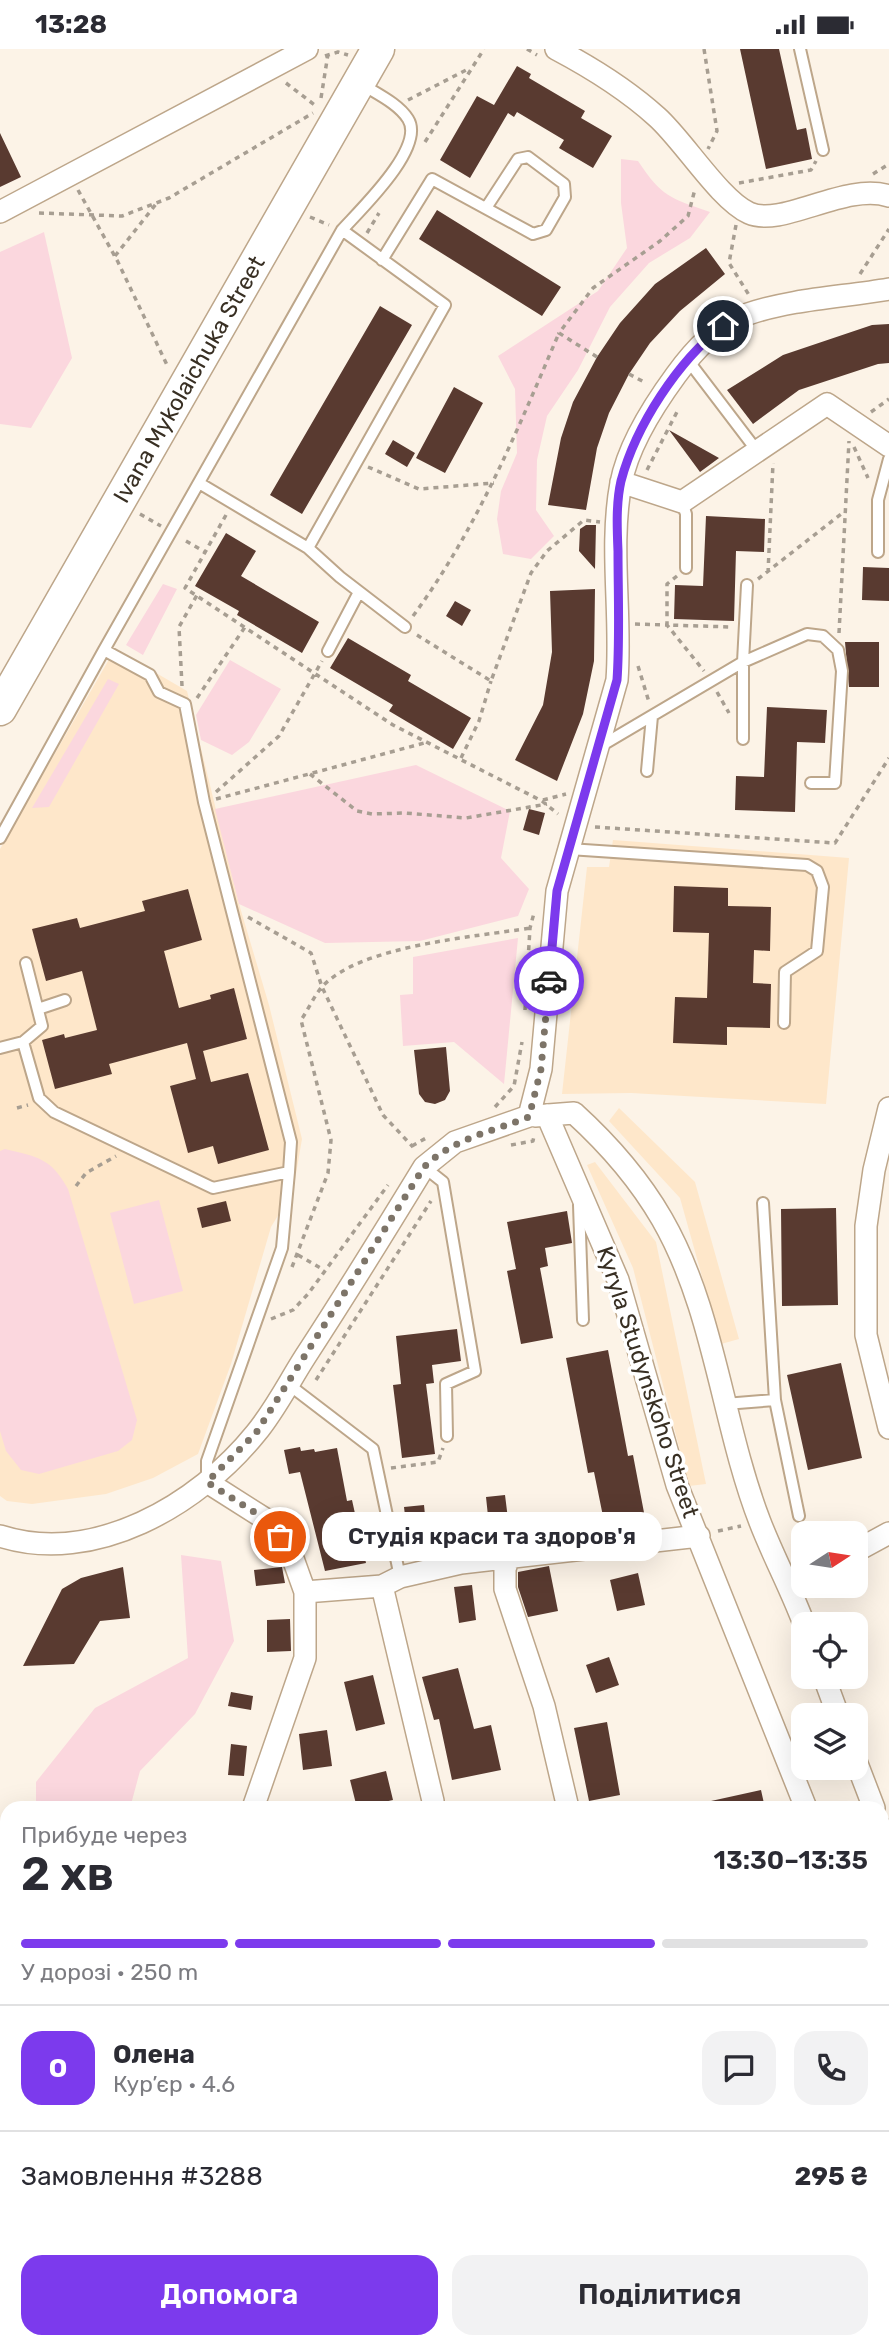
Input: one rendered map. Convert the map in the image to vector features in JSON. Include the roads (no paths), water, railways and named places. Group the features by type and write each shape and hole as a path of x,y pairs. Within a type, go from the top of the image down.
{"street":[{"path":"0,212 307,49"},
{"path":"556,49 616,84 658,117 734,203 750,214 768,215 859,194 878,193 889,196"},
{"name":"Ivana Mykolaichuka Street","path":"0,709 375,50"},
{"path":"538,1116 557,891 617,680 620,645 617,522 630,485 633,449 662,393 687,359 723,326 746,314 889,289"},
{"path":"630,485 682,502 827,404 889,446"},
{"path":"889,1108 881,1169 866,1226 866,1335 889,1428"},
{"path":"0,1536 22,1543 52,1545 102,1536 155,1517 207,1482 256,1433 422,1160 455,1142 538,1116 574,1113 593,1130 663,1220 692,1287 760,1522 791,1567"},
{"name":"Kyryla Studynskoho Street","path":"538,1116 579,1188 618,1280 677,1485 803,1801"},
{"path":"207,1482 270,1522 291,1553 305,1592 305,1658 255,1801"},
{"path":"868,1544 889,1532"},
{"path":"305,1592 391,1581 461,1563 699,1536"},
{"path":"509,1557 504,1576 505,1589 544,1706 566,1801"},
{"path":"391,1581 433,1801"},
{"path":"863,1780 871,1801"}],"lane":[{"path":"800,49 823,150"},
{"path":"0,838 342,230 381,187 411,144 413,132 408,118 396,106 358,81"},
{"path":"382,260 432,179 533,234 546,230 565,197 564,184 528,157 518,159 486,208"},
{"path":"308,548 445,305 342,230"},
{"path":"687,359 751,443"},
{"path":"878,552 878,500 889,459"},
{"path":"199,483 308,548 404,627"},
{"path":"682,502 686,514 687,568"},
{"path":"743,739 747,585"},
{"path":"328,651 359,592"},
{"path":"599,747 651,711 743,662 807,634 823,636 838,650 842,671 835,783 811,783"},
{"path":"104,650 150,675 159,692 185,704 204,802 291,1142 282,1248 207,1461 207,1482"},
{"path":"647,771 651,711"},
{"path":"569,849 807,865 817,871 823,887 817,951 785,972 784,1023"},
{"path":"0,1048 23,1042 42,1026 26,963"},
{"path":"38,1009 65,1000"},
{"path":"23,1042 39,1098 54,1112 213,1188 289,1172"},
{"path":"422,1160 443,1182 475,1371 446,1384 447,1436"},
{"path":"579,1188 583,1320"},
{"path":"762,1203 775,1401 799,1516"},
{"path":"288,1384 373,1449 391,1581"},
{"path":"725,1404 775,1401"}],"place":[{"name":"Студія краси та здоров'я","path":"280,1537"}]}
